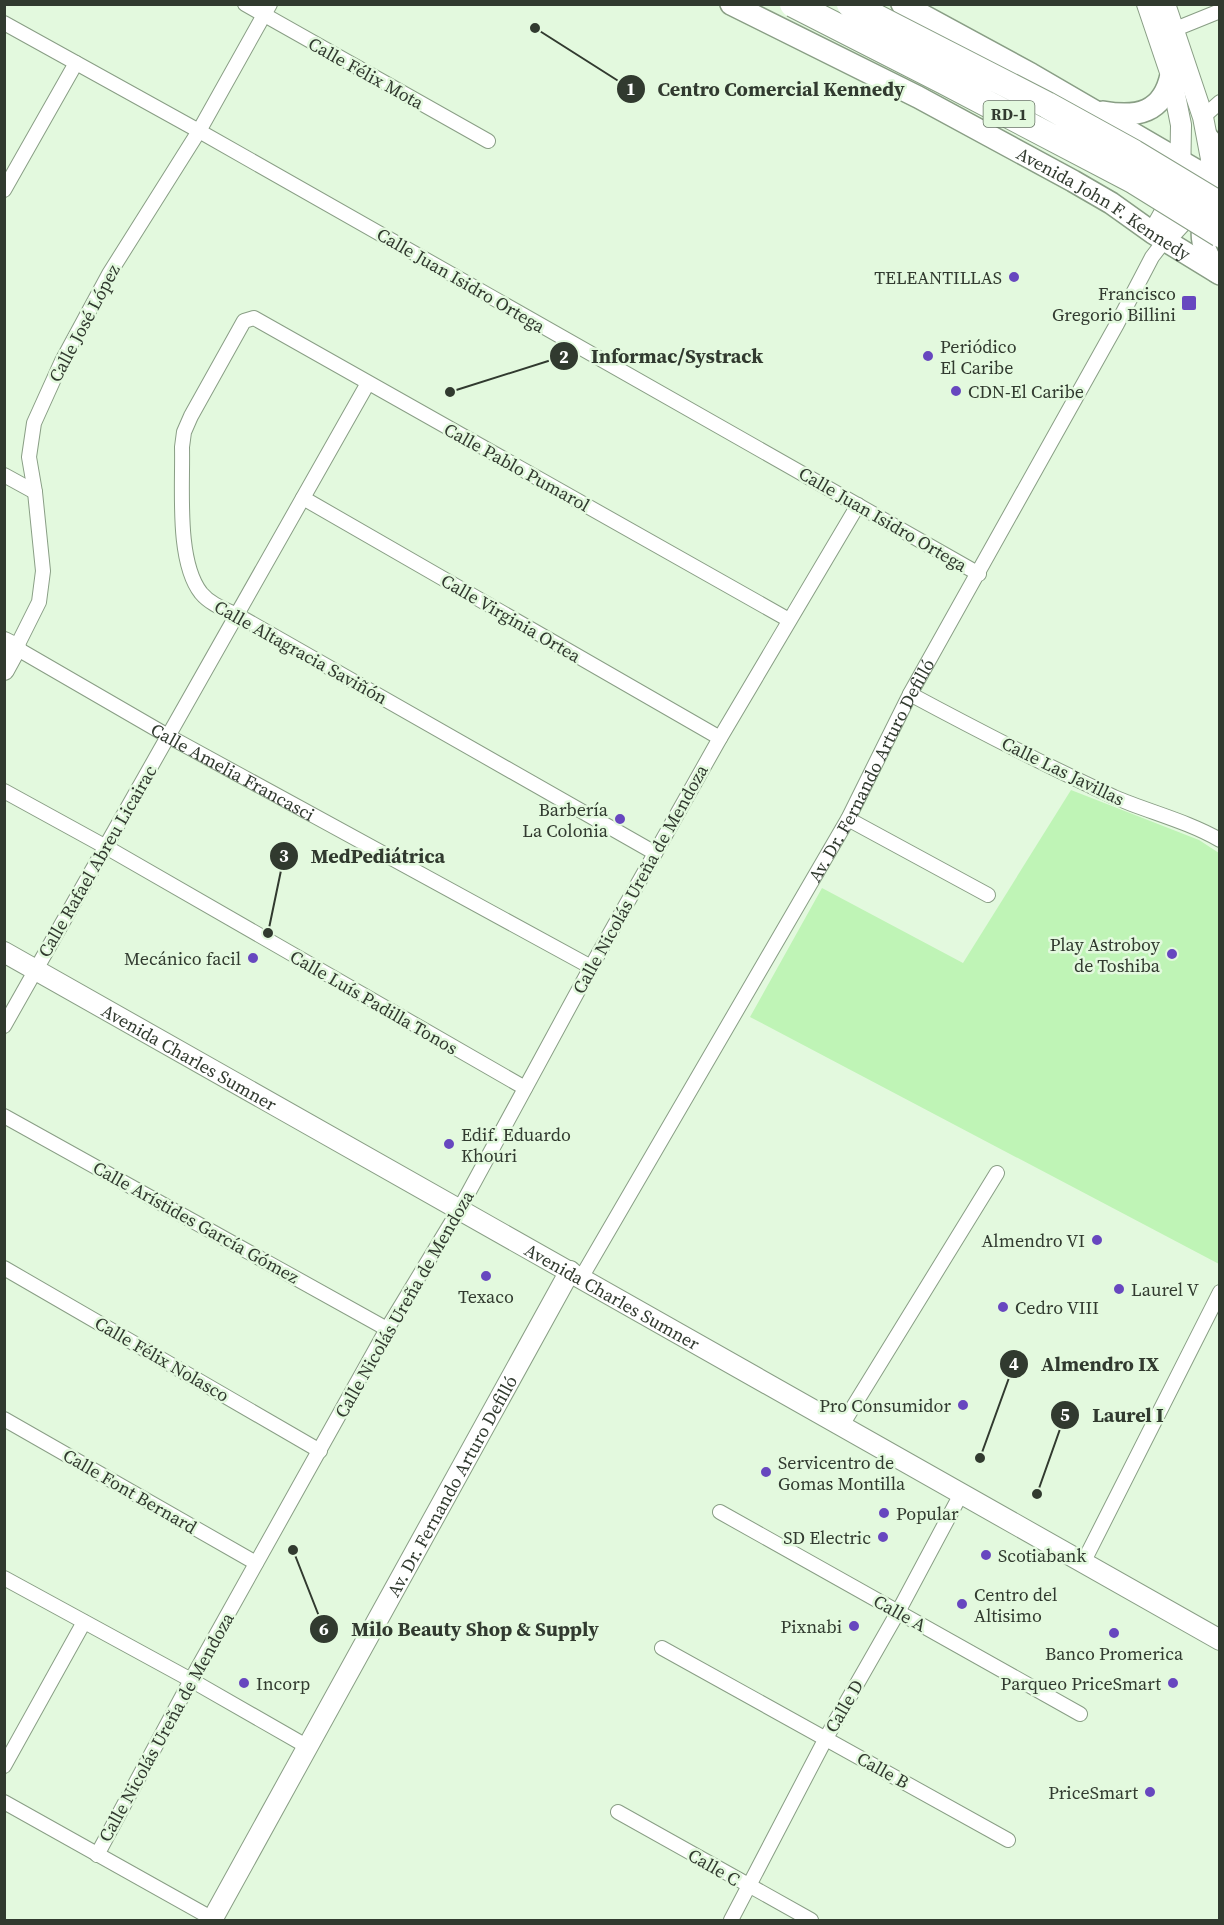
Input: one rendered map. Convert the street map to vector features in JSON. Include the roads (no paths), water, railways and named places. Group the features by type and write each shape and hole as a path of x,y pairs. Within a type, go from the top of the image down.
{"highway":[{"name":"RD-1","path":"793,4 1122,175 1220,234"},
{"name":"RD-1","path":"850,4 1047,105 1134,153 1220,205"}],"main road":[{"name":"Avenida John F. Kennedy","path":"731,4 918,97 1111,203 1159,237 1219,274"},
{"name":"RD-1","path":"902,4 1011,63 1214,181"},
{"path":"1093,110 1120,115 1142,112 1161,99 1167,90 1171,75"},
{"path":"1111,203 1124,204 1132,201 1139,197 1150,183 1152,161 1145,140"},
{"path":"1209,140 1220,158"},
{"path":"1219,274 1206,254 1201,241 1201,231 1209,212 1220,205"}],"street":[{"name":"Calle Félix Mota","path":"244,4 267,10 488,141"},
{"path":"1147,4 1171,75 1181,125 1180,185 1159,237"},
{"path":"1159,237 1201,201 1214,181 1209,140 1203,117 1165,4"},
{"name":"Calle José López","path":"4,670 10,645 39,602 44,571 35,492 28,457 34,423 62,361 109,274 199,131 267,10"},
{"path":"1173,30 1220,10"},
{"name":"Calle Juan Isidro Ortega","path":"4,23 199,131 979,574"},
{"path":"4,190 76,63"},
{"path":"1203,117 1220,102"},
{"name":"Av. Dr. Fernando Arturo Defilló","path":"213,1920 308,1747 576,1275 848,819 910,694 1117,324 1152,257 1159,237"},
{"name":"Calle Pablo Pumarol","path":"244,321 254,318 789,620"},
{"name":"Calle Altagracia Saviñón","path":"244,321 184,432 182,447 184,553 188,567 202,594 214,604 655,853"},
{"name":"Calle Rafael Abreu Licairac","path":"4,1026 368,383"},
{"path":"4,475 35,492"},
{"name":"Calle Virginia Ortea","path":"303,498 720,738"},
{"name":"Calle Nicolás Ureña de Mendoza","path":"97,1855 190,1680 387,1329 459,1210 655,853 858,505"},
{"name":"Calle Amelia Francasci","path":"10,645 168,736 591,967"},
{"name":"Calle Las Javillas","path":"910,694 1075,779 1134,806 1201,830 1220,840"},
{"name":"Calle Luís Padilla Tonos","path":"4,791 106,847 525,1088"},
{"path":"848,819 988,895"},
{"name":"Avenida Charles Sumner","path":"4,952 1220,1640"},
{"name":"Calle Arístides García Gómez","path":"4,1116 387,1329"},
{"path":"842,1425 997,1173"},
{"name":"Calle Félix Nolasco","path":"4,1268 320,1451"},
{"path":"1083,1563 1220,1292"},
{"name":"Calle Font Bernard","path":"4,1419 256,1563"},
{"name":"Calle D","path":"731,1920 826,1738 961,1494"},
{"name":"Calle A","path":"720,1512 1080,1714"},
{"path":"4,1578 308,1747"},
{"path":"4,1766 84,1622"},
{"name":"Calle B","path":"662,1648 1008,1840"},
{"path":"4,1802 213,1920"},
{"name":"Calle C","path":"618,1812 811,1920"}],"place":[{"name":"Centro Comercial Kennedy","path":"535,28"},
{"name":"TELEANTILLAS","path":"1014,277"},
{"name":"Francisco Gregorio Billini","path":"1189,303"},
{"name":"Periódico El Caribe","path":"928,356"},
{"name":"CDN-El Caribe","path":"956,391"},
{"name":"Informac/Systrack","path":"450,392"},
{"name":"Barbería La Colonia","path":"620,819"},
{"name":"MedPediátrica","path":"268,933"},
{"name":"Play Astroboy de Toshiba","path":"1172,954"},
{"name":"Mecánico facil","path":"253,958"},
{"name":"Edif. Eduardo Khouri","path":"449,1144"},
{"name":"Almendro VI","path":"1097,1240"},
{"name":"Texaco","path":"486,1276"},
{"name":"Laurel V","path":"1119,1289"},
{"name":"Cedro VIII","path":"1003,1307"},
{"name":"Pro Consumidor","path":"963,1405"},
{"name":"Almendro IX","path":"980,1458"},
{"name":"Servicentro de Gomas Montilla","path":"766,1472"},
{"name":"Laurel I","path":"1037,1494"},
{"name":"Popular","path":"884,1513"},
{"name":"SD Electric","path":"883,1537"},
{"name":"Milo Beauty Shop & Supply","path":"293,1550"},
{"name":"Scotiabank","path":"986,1555"},
{"name":"Centro del Altisimo","path":"962,1604"},
{"name":"Pixnabi","path":"854,1626"},
{"name":"Banco Promerica","path":"1114,1633"},
{"name":"Incorp","path":"244,1683"},
{"name":"Parqueo PriceSmart","path":"1173,1683"},
{"name":"PriceSmart","path":"1150,1792"}]}
